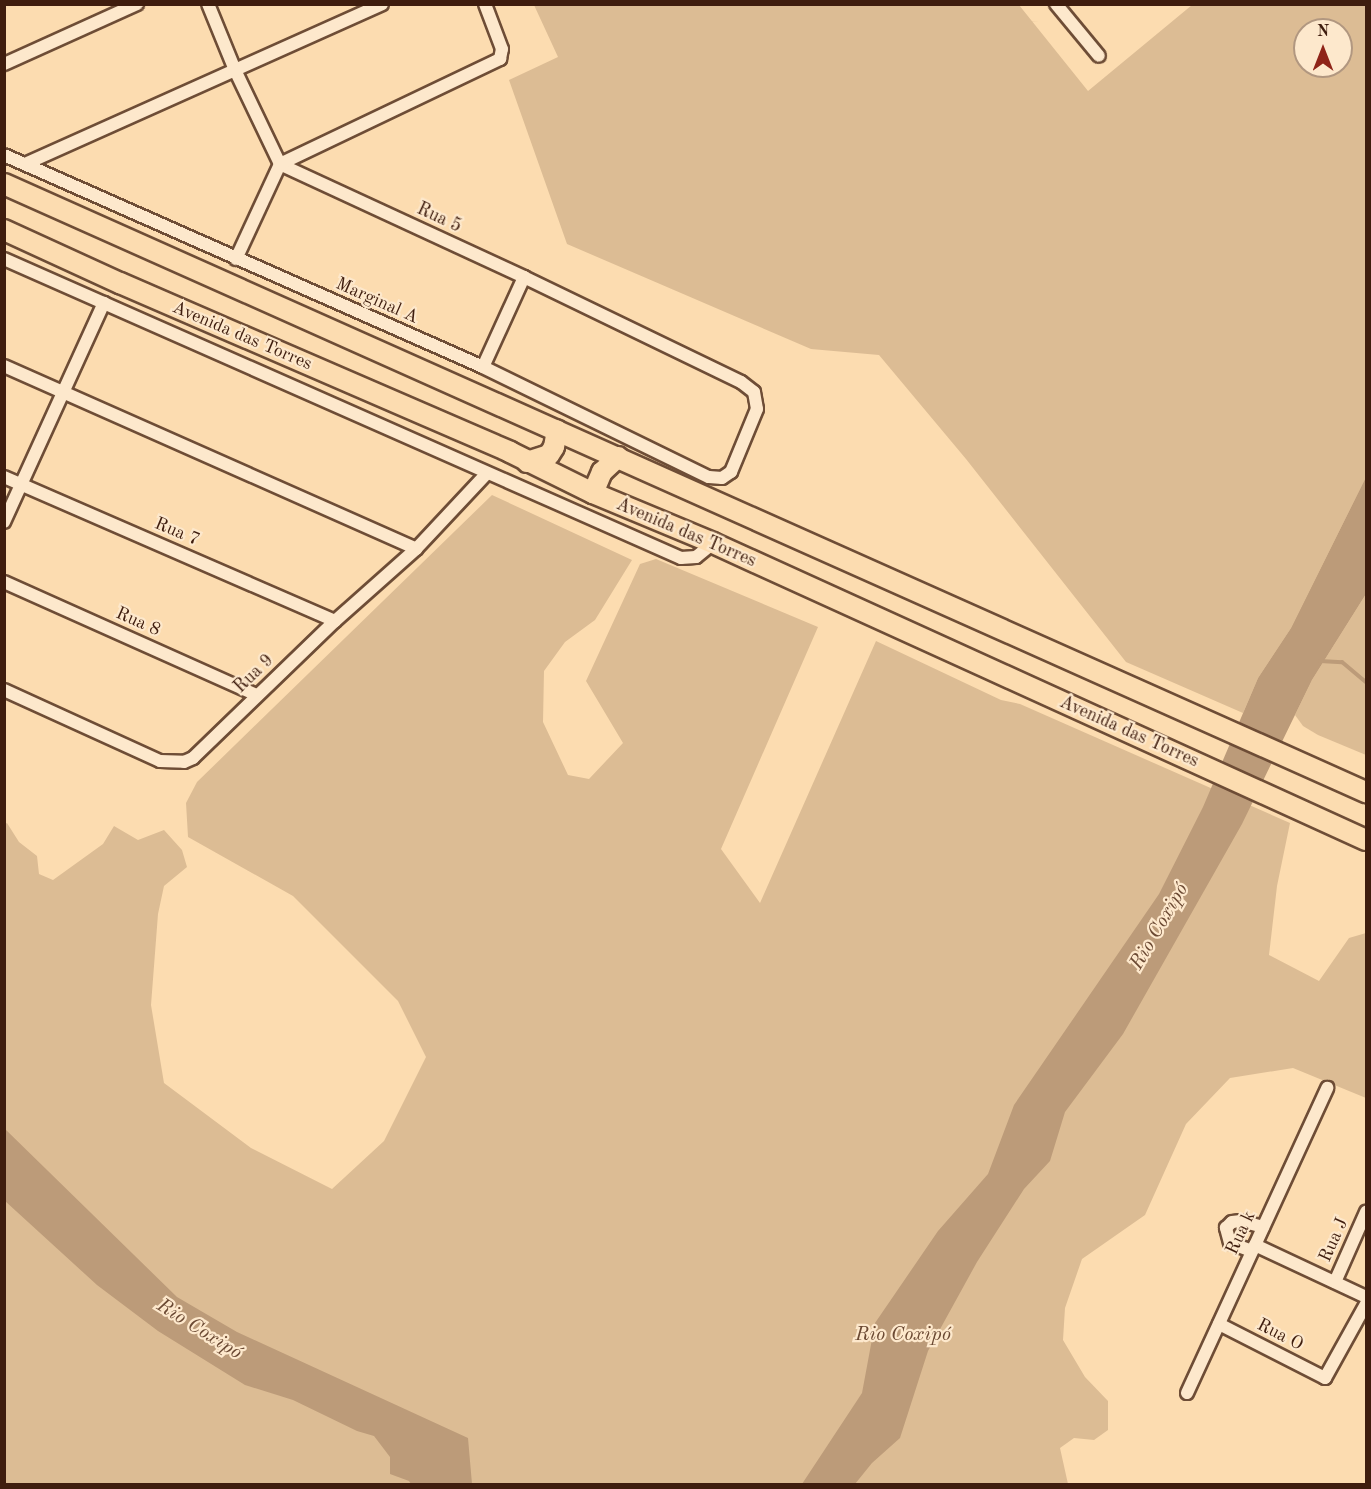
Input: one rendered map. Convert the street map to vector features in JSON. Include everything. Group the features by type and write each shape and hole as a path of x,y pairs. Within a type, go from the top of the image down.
{"main road":[{"path":"4,184 1359,788"},
{"name":"Avenida das Torres","path":"4,230 593,493 712,543 1366,840"},
{"path":"527,462 549,455 554,447 557,430"},
{"path":"593,493 602,472 618,457"}],"street":[{"path":"4,64 137,4"},
{"path":"208,4 235,70 280,164"},
{"path":"25,164 382,4"},
{"path":"236,259 280,164 500,59 502,49 485,4"},
{"path":"1056,4 1099,56"},
{"name":"Marginal A","path":"4,155 483,367 708,477 722,478 731,472"},
{"name":"Rua 5","path":"280,164 524,277 741,382 754,392 757,409 731,472"},
{"path":"4,259 681,558 696,557 712,543"},
{"path":"483,367 524,277"},
{"path":"4,522 104,303"},
{"path":"4,366 416,549"},
{"name":"Rua 9","path":"4,690 160,761 174,764 193,758 257,695 416,549 487,473"},
{"name":"Rua 7","path":"4,477 336,621"},
{"name":"Rua 8","path":"4,582 257,695"},
{"name":"Rua k","path":"1187,1393 1327,1088"},
{"name":"Rua J","path":"1335,1282 1366,1212"},
{"path":"1263,1227 1232,1221 1226,1228 1230,1243 1254,1248 1366,1297"},
{"name":"Rua O","path":"1219,1324 1325,1378 1366,1304"}],"shaded area":[{"path":"534,5 1019,5 1088,91 1192,5 1366,5 1366,477 1291,628 1258,678 1243,713 1126,662 966,459 879,355 811,349 567,244 509,80 558,57"},
{"path":"492,495 632,560 595,620 565,642 544,671 543,722 568,775 589,779 623,743 586,681 640,564 656,559 818,627 721,849 760,903 876,641 1001,700 1020,704 1290,823 1277,886 1269,955 1319,981 1349,938 1366,933 1366,1098 1293,1068 1230,1078 1186,1124 1145,1215 1082,1259 1065,1308 1063,1340 1085,1377 1108,1401 1108,1430 1094,1440 1074,1438 1060,1448 1068,1484 5,1484 5,824 7,823 19,842 37,856 39,874 53,880 103,844 114,826 138,840 164,830 182,850 187,867 164,886 158,914 151,1005 164,1083 251,1148 332,1189 384,1141 426,1057 398,1001 293,896 188,837 186,803 197,782"},
{"path":"1366,594 1366,755 1318,735 1303,726 1295,715 1312,680"}],"water":[{"name":"Rio Coxipó","path":"1366,477 1366,594 1312,680 1242,824 1123,1034 1065,1112 1050,1161 1024,1189 977,1262 928,1351 900,1438 872,1463 855,1484 802,1484 862,1393 875,1323 938,1231 988,1174 1014,1105 1159,894 1203,807 1258,678 1291,628"},
{"name":"Rio Coxipó","path":"4,1128 177,1297 237,1332 468,1438 472,1484 411,1484 409,1481 390,1474 390,1457 374,1436 357,1431 293,1400 245,1385 158,1331 97,1285 5,1201"}],"waterway":[{"path":"1320,661 1342,662 1366,682"}]}
